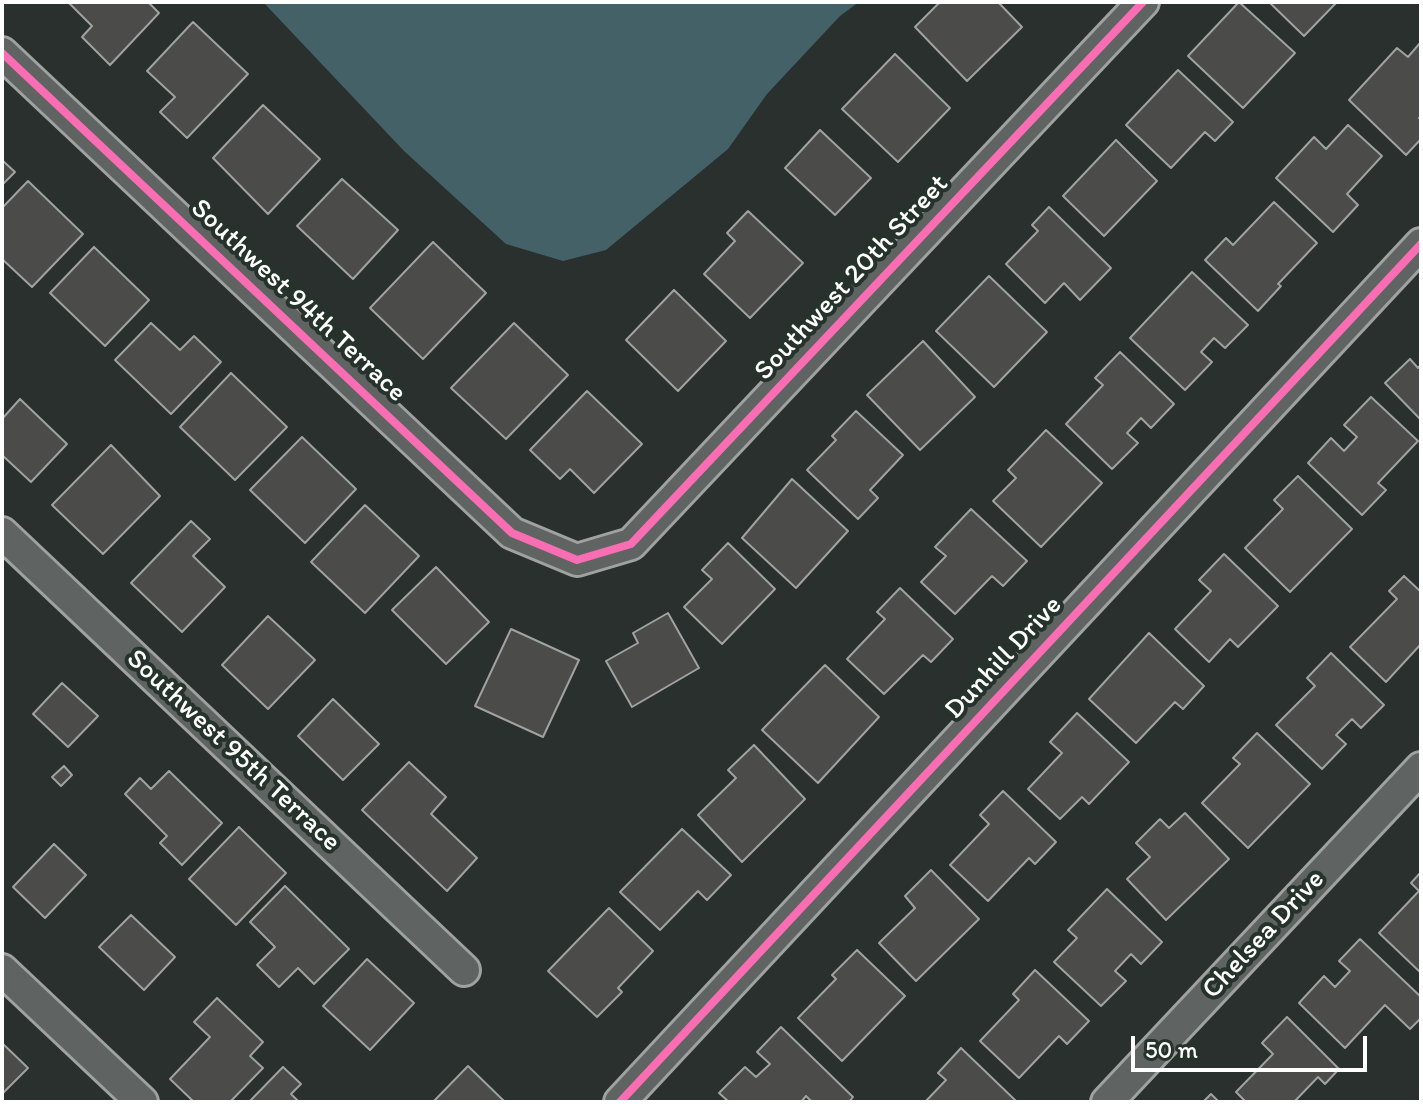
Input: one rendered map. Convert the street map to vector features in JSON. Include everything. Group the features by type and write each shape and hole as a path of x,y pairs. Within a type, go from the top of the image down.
{"street":[{"name":"Southwest 20th Street","path":"577,560 631,544 1143,2"},
{"name":"Southwest 94th Terrace","path":"2,53 512,533 577,560"},
{"name":"Dunhill Drive","path":"620,1102 1421,244"},
{"name":"Southwest 95th Terrace","path":"2,533 464,970"},
{"name":"Chelsea Drive","path":"1107,1102 1421,768"},
{"path":"2,970 142,1102"}],"water":[{"path":"263,2 859,2 840,16 767,94 728,149 606,250 563,261 506,244 404,151"}],"building":[{"path":"68,2 148,2 159,13 110,65 82,37 92,26"},
{"path":"940,2 998,2 1022,27 967,81 915,27"},
{"path":"1239,2 1295,53 1243,108 1188,56"},
{"path":"1269,2 1337,2 1304,36"},
{"path":"193,22 248,74 187,138 160,112 175,97 147,71"},
{"path":"1420,43 1421,139 1406,155 1349,100 1397,48 1408,57"},
{"path":"895,54 950,108 898,162 842,109"},
{"path":"1178,70 1233,122 1215,141 1205,132 1171,168 1126,125"},
{"path":"263,105 320,159 268,214 213,158"},
{"path":"1348,125 1382,156 1347,194 1358,205 1333,232 1276,178 1314,137 1326,149"},
{"path":"820,130 871,178 835,215 785,168"},
{"path":"1116,140 1157,181 1104,236 1063,196"},
{"path":"2,160 15,172 2,185"},
{"path":"342,179 398,230 353,279 297,226"},
{"path":"28,181 83,234 32,287 2,259 2,208"},
{"path":"1274,202 1317,243 1278,284 1281,286 1258,311 1205,260 1226,238 1233,245"},
{"path":"1049,207 1111,268 1080,300 1064,283 1045,303 1006,264 1038,231 1032,225"},
{"path":"748,211 803,263 750,318 704,274 735,241 727,233"},
{"path":"433,242 486,293 423,359 370,308"},
{"path":"94,247 149,300 105,346 50,293"},
{"path":"1192,272 1248,325 1225,348 1214,338 1201,352 1212,362 1185,390 1130,338"},
{"path":"989,276 1047,332 994,387 936,331"},
{"path":"674,290 726,341 678,391 626,340"},
{"path":"151,323 180,350 194,336 221,362 171,414 115,360"},
{"path":"514,323 568,375 506,439 451,388"},
{"path":"923,341 975,397 920,450 867,395"},
{"path":"1120,352 1174,404 1151,428 1141,418 1127,433 1138,443 1112,469 1066,424 1103,385 1095,378"},
{"path":"1410,359 1418,368 1421,364 1421,420 1385,383"},
{"path":"231,373 287,427 235,480 180,427"},
{"path":"587,391 642,444 594,493 570,469 560,479 530,450"},
{"path":"1371,397 1418,441 1378,483 1386,490 1362,515 1308,463 1331,438 1344,451 1357,437 1344,425"},
{"path":"20,399 67,444 31,482 2,455 2,419"},
{"path":"856,411 903,455 870,490 878,498 858,519 807,470 836,440 832,436"},
{"path":"1046,430 1102,483 1041,547 993,501 1016,478 1008,470"},
{"path":"302,437 356,489 305,543 250,490"},
{"path":"111,445 160,496 103,554 52,505"},
{"path":"1298,476 1352,529 1290,592 1245,548 1283,509 1274,500"},
{"path":"792,479 848,531 796,588 742,538"},
{"path":"365,505 419,556 365,613 311,562"},
{"path":"971,509 1027,561 1003,586 992,576 955,614 921,582 946,556 935,547"},
{"path":"191,521 210,539 193,556 225,587 182,632 131,583"},
{"path":"728,543 775,589 722,644 684,607 712,579 702,570"},
{"path":"1224,554 1278,606 1238,647 1230,639 1209,662 1175,629 1211,591 1199,580"},
{"path":"436,567 489,622 446,664 392,610"},
{"path":"1404,576 1421,592 1421,644 1386,682 1350,647 1397,599 1389,591"},
{"path":"900,588 953,639 931,662 923,655 884,694 847,659 885,619 877,612"},
{"path":"668,613 699,668 632,707 606,661 638,643 633,633"},
{"path":"268,616 315,660 268,709 222,665"},
{"path":"511,629 579,660 543,737 475,706"},
{"path":"1149,633 1204,686 1183,709 1175,702 1136,743 1089,699"},
{"path":"1331,653 1384,705 1361,728 1352,719 1336,735 1346,744 1322,769 1276,725 1315,686 1307,678"},
{"path":"825,665 879,717 818,783 762,730"},
{"path":"62,683 98,716 68,747 33,714"},
{"path":"333,699 379,744 343,780 298,736"},
{"path":"1077,713 1129,762 1089,804 1082,797 1060,819 1028,789 1062,753 1050,742"},
{"path":"1257,733 1310,784 1248,848 1202,803 1240,764 1233,758"},
{"path":"754,745 805,799 742,862 698,815 736,778 728,770"},
{"path":"409,762 446,797 431,814 477,858 447,891 362,810"},
{"path":"64,766 72,775 61,786 52,777"},
{"path":"169,771 222,823 182,865 160,843 167,836 125,794 140,778 151,789"},
{"path":"1003,791 1056,842 1035,864 1029,858 988,901 950,865 989,824 980,815"},
{"path":"1185,813 1229,859 1166,920 1127,879 1150,857 1136,843 1160,819 1169,828"},
{"path":"239,827 286,873 236,925 189,879"},
{"path":"682,829 731,875 707,900 698,891 660,930 620,892"},
{"path":"54,844 86,875 45,918 13,887"},
{"path":"931,870 979,919 916,981 879,943 915,908 905,896"},
{"path":"1421,872 1421,973 1379,933 1419,891 1411,883"},
{"path":"285,886 349,949 314,984 298,968 279,987 257,965 275,947 250,922"},
{"path":"1107,889 1162,942 1141,964 1131,954 1115,971 1126,981 1101,1006 1054,962 1077,938 1068,930"},
{"path":"609,908 653,951 618,988 622,992 597,1017 548,971"},
{"path":"131,915 175,957 144,990 99,947"},
{"path":"1360,939 1421,997 1421,1018 1410,1029 1385,1005 1345,1048 1299,1003 1324,976 1335,987 1350,971 1339,961"},
{"path":"857,950 905,996 842,1061 798,1018 836,979 832,975"},
{"path":"367,959 414,1003 370,1050 323,1006"},
{"path":"1035,970 1089,1021 1067,1044 1059,1036 1019,1078 980,1041 1019,1000 1013,994"},
{"path":"217,998 263,1042 250,1056 263,1068 230,1102 194,1102 170,1079 210,1037 194,1022"},
{"path":"1287,1017 1339,1069 1325,1084 1318,1077 1294,1102 1246,1102 1236,1092 1273,1054 1262,1043"},
{"path":"781,1027 853,1097 849,1102 812,1102 806,1096 801,1102 729,1102 719,1093 745,1067 756,1077 770,1064 757,1052"},
{"path":"2,1043 28,1068 2,1094"},
{"path":"961,1048 1015,1100 925,1102 946,1080 938,1073"},
{"path":"468,1066 505,1102 433,1102"},
{"path":"283,1067 301,1084 291,1094 299,1102 249,1102"},
{"path":"1211,1094 1219,1102 1203,1102"}],"cycle path":[{"path":"2,53 512,533 577,560 631,544 1143,2"},
{"path":"620,1102 1421,244"}]}
